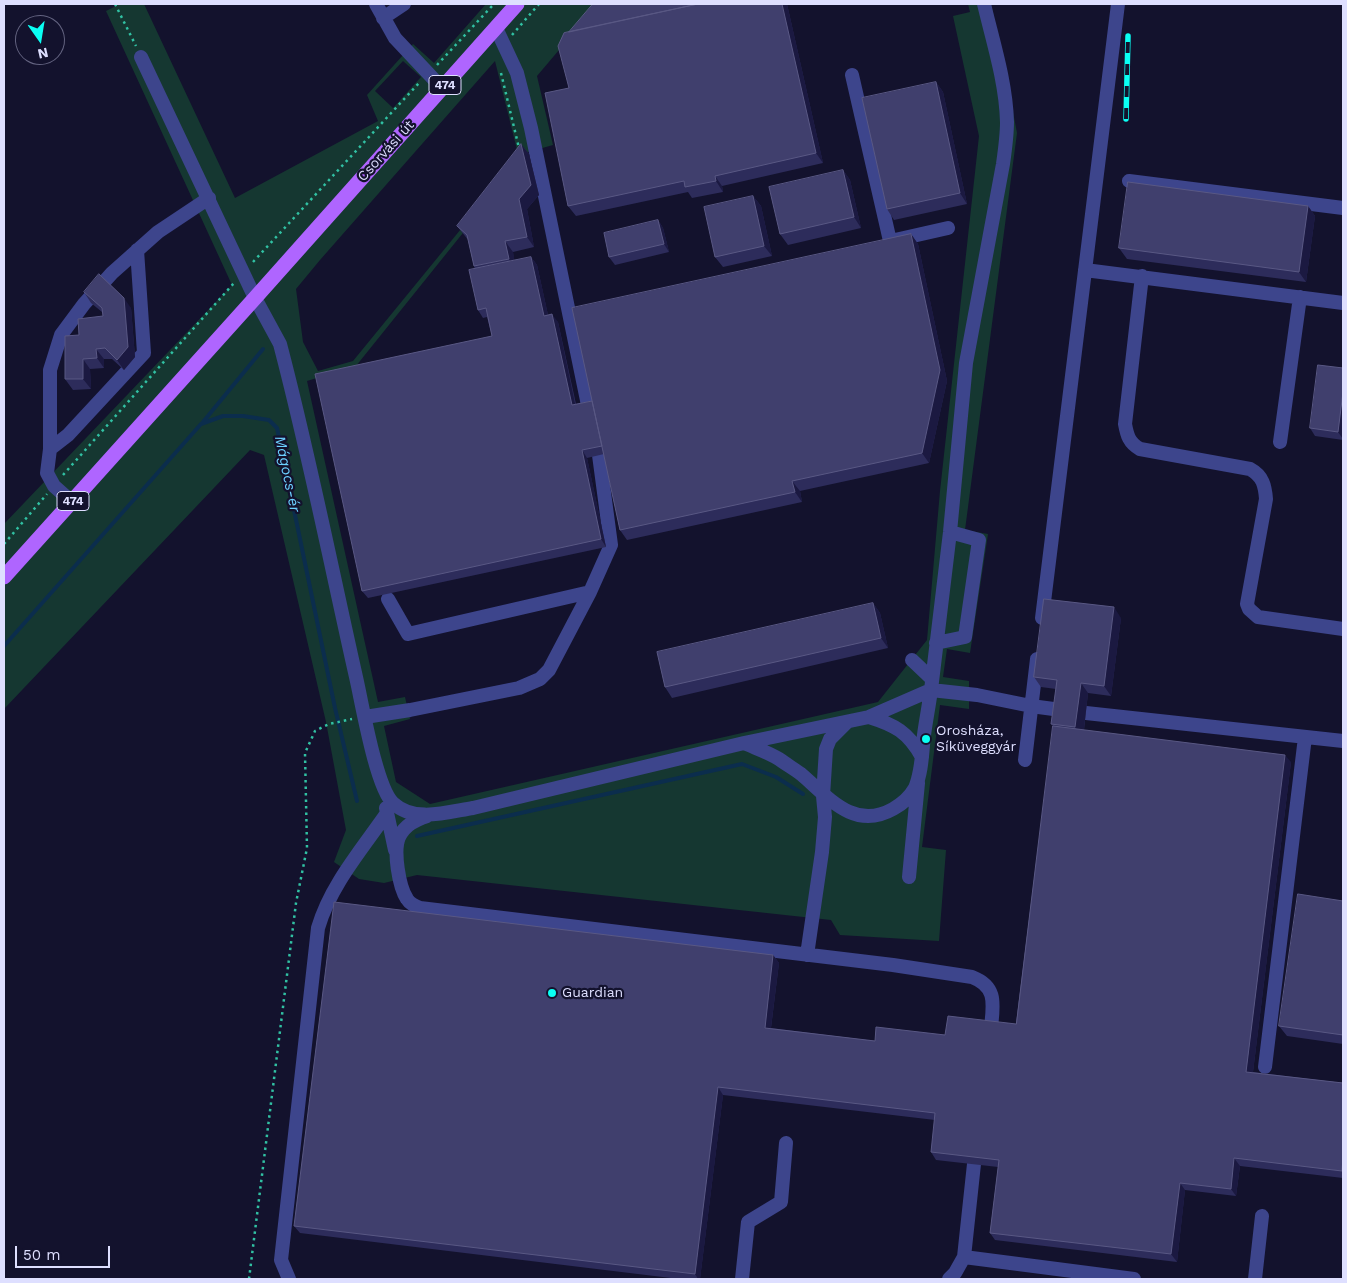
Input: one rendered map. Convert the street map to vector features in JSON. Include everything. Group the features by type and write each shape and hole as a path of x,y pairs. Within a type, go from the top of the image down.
{"main road":[{"name":"Csorvási út","path":"255,298 517,4"},
{"name":"474","path":"4,577 255,298"}],"street":[{"path":"376,4 395,38 442,88"},
{"path":"384,18 404,4"},
{"path":"909,877 919,774 950,532 966,363 1007,140 1007,120 1002,82 984,4"},
{"path":"1041,627 1118,4"},
{"path":"496,28 517,73 536,149 574,310 589,410"},
{"path":"141,57 255,298 280,344 397,860 406,898 411,904 420,908 972,976 982,981 990,990 994,1000 991,1028"},
{"path":"852,76 885,242 948,228"},
{"path":"1129,181 1343,208"},
{"path":"72,502 54,486 47,472 50,449 50,370 61,335 84,304 112,272 158,232 209,198"},
{"path":"50,449 68,436 144,353 137,250"},
{"path":"1086,270 1343,303"},
{"path":"1142,276 1125,424 1129,439 1140,448 1250,469 1256,472 1265,488 1266,499 1247,604 1248,610 1258,617 1343,629"},
{"path":"1280,442 1300,297"},
{"path":"365,717 520,688 540,679 549,670 590,592 611,545 599,455"},
{"path":"936,643 965,637 979,540 950,532"},
{"path":"388,599 408,634 590,592"},
{"path":"1025,760 1039,646"},
{"path":"912,660 931,684 1031,706 1062,710"},
{"path":"397,860 397,845 402,832 412,822 430,815 473,808 744,743 869,717 931,684"},
{"path":"1086,713 1343,741"},
{"path":"869,717 895,726 915,744 922,756"},
{"path":"807,955 822,852 825,817 823,796 826,749 830,739 848,722"},
{"path":"1265,1067 1305,737"},
{"path":"744,743 777,757 800,774 823,796 848,812 859,816 880,814 899,805 908,798 914,789 919,774"},
{"path":"379,775 384,792 394,804 411,813 430,815"},
{"path":"289,1279 280,1260 318,928 326,906 387,813"},
{"path":"742,1279 748,1222 781,1202 786,1144"},
{"path":"949,1279 955,1273 964,1257 974,1164"},
{"path":"1255,1279 1262,1216"},
{"path":"964,1257 1134,1279"}],"path":[{"path":"116,4 141,57"},
{"path":"4,544 243,272 494,4"},
{"path":"249,1279 296,903 307,848 305,753 315,731 332,723 345,721"}],"green space":[{"path":"120,4 144,4 235,198 378,121 367,95 413,44 434,63 486,4 598,4 537,76 553,145 528,152 356,366 307,381 378,702 405,697 410,719 384,726 396,782 430,804 878,702 927,640 940,491 979,136 953,16 970,12 968,4 991,4 1017,133 965,530 988,534 970,653 947,649 943,677 969,681 969,709 940,705 922,847 946,850 939,941 840,935 831,920 417,875 384,883 359,879 334,862 346,830 326,722 264,455 250,450 4,709 4,524 232,285 106,11","holes":["403,61 421,77 393,108 375,91","495,61 519,158 353,361 318,371 303,342 296,289"]}],"building":[{"path":"593,4 698,4 569,32"},
{"path":"698,4 782,4 816,153 715,176 716,181 685,187 684,181 568,206 545,93 569,88 558,46 564,33"},
{"path":"936,82 960,193 887,209 862,98"},
{"path":"521,144 531,185 519,199 527,237 505,241 509,259 474,266 467,235 457,226"},
{"path":"843,170 854,217 780,234 769,187"},
{"path":"1128,182 1308,206 1299,272 1119,248"},
{"path":"753,196 764,246 715,257 704,207"},
{"path":"658,220 664,244 609,257 604,233"},
{"path":"911,234 940,370 922,453 792,481 795,492 620,530 572,308"},
{"path":"531,257 544,316 552,314 572,405 592,401 602,446 582,450 601,539 362,591 315,374 492,336 486,308 478,310 469,270"},
{"path":"99,274 124,298 128,347 117,360 105,348 96,349 97,358 83,359 83,379 65,379 65,336 79,335 78,319 103,316 102,308 84,292"},
{"path":"1318,365 1343,368 1343,392 1338,432 1310,428"},
{"path":"1044,599 1114,607 1104,686 1081,683 1075,727 1051,724 1057,680 1034,677"},
{"path":"873,603 881,638 665,687 657,652"},
{"name":"Guardian","path":"1053,726 1285,755 1246,1072 1343,1083 1342,1171 1234,1158 1231,1189 1180,1183 1171,1254 990,1233 999,1160 931,1152 935,1113 718,1087 695,1274 294,1226 334,902 773,955 765,1028 875,1041 876,1027 945,1035 948,1016 1016,1024"},
{"path":"1298,894 1343,901 1343,1035 1279,1026"}],"waterway":[{"path":"203,422 263,349"},
{"name":"Mágocs-ér","path":"4,646 201,424 223,416 243,416 269,420 277,428 335,708 357,801"},
{"path":"417,836 742,764 776,777 803,794"}],"railway":[{"path":"1126,119 1128,36"}],"place":[{"name":"Orosháza, Síküveggyár","path":"926,739"},
{"name":"Guardian","path":"552,993"}]}
